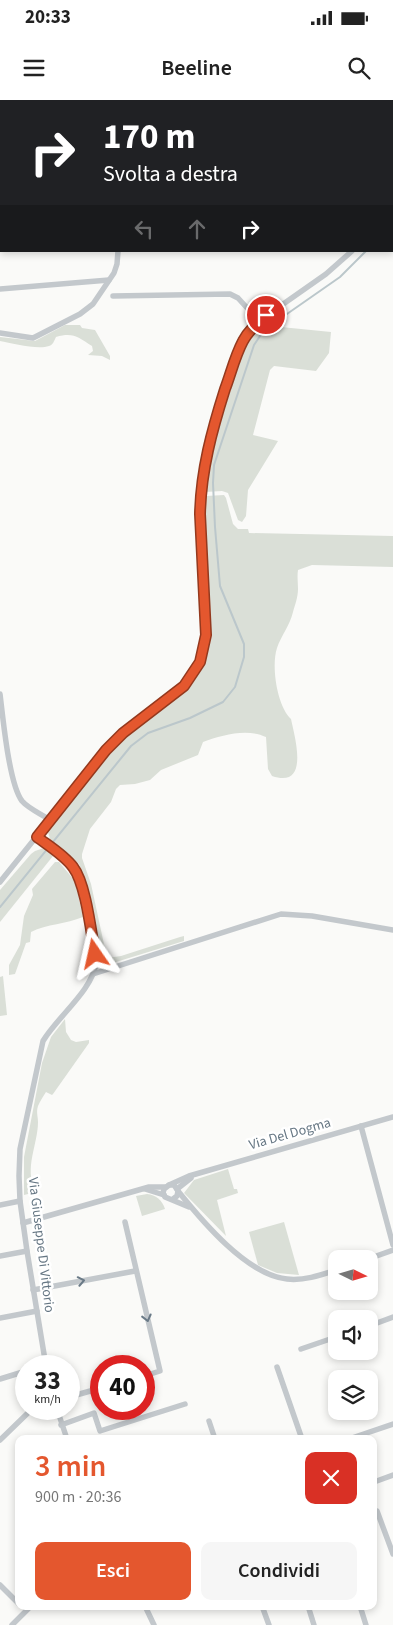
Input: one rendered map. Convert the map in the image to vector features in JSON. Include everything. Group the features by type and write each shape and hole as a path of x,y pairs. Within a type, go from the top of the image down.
{"street":[{"path":"0,333 33,338 80,314 93,304 109,280 117,264 118,252"},
{"path":"0,882 106,750 123,733 184,686 200,662 206,635 200,514 201,484 214,422 234,364 243,342 259,321 326,274 351,252"},
{"path":"0,289 109,280"},
{"path":"113,296 230,294 238,298 259,321"},
{"path":"0,694 16,789 23,802 49,819"},
{"path":"37,837 73,866 80,879 95,954 96,963 93,974"},
{"path":"93,974 282,914 312,916 393,930"},
{"name":"Via Giuseppe Di Vittorio","path":"43,1355 20,1201 20,1149 40,1049 49,1031 88,984 93,974"},
{"name":"Via Del Dogma","path":"167,1186 195,1175 393,1117"},
{"path":"361,1126 393,1245"},
{"path":"177,1190 195,1175"},
{"path":"23,1223 156,1186 174,1186 191,1207 237,1254 267,1275 297,1280 328,1272"},
{"path":"164,1196 163,1191 167,1186"},
{"path":"145,1189 191,1207"},
{"path":"173,1199 177,1196 177,1190"},
{"path":"0,1205 20,1201"},
{"path":"125,1222 160,1371 155,1373"},
{"path":"378,1255 393,1250"},
{"path":"0,1256 27,1251"},
{"path":"33,1290 135,1271"},
{"path":"0,1318 37,1311"},
{"path":"378,1323 393,1317"},
{"path":"301,1349 328,1340"},
{"path":"277,1367 301,1435"},
{"path":"0,1379 15,1374"},
{"path":"62,1425 94,1413 100,1431 185,1404"},
{"path":"0,1440 21,1420"},
{"path":"60,1420 66,1435"},
{"path":"209,1421 214,1435"},
{"path":"361,1435 393,1424"},
{"path":"377,1481 393,1475"},
{"path":"377,1511 393,1554"},
{"path":"0,1586 15,1600"},
{"path":"147,1610 154,1625"},
{"path":"263,1610 269,1625"},
{"path":"309,1610 314,1625"},
{"path":"361,1610 366,1625"},
{"path":"12,1625 26,1612"}],"shaded area":[{"path":"267,319 281,327 331,332 329,353 316,371 274,366 270,370 253,435 278,441 248,490 246,516 242,522 238,520 228,493 222,491 205,492 210,455 241,357 255,331"},
{"path":"65,325 80,325 82,328 95,330 110,356 110,360 102,356 88,355 93,351 92,346 71,335 56,337 52,345 44,347 31,347 0,341 0,337 35,341"},
{"path":"224,495 233,524 238,529 248,529 249,533 393,536 393,567 312,565 298,570 296,601 290,621 275,656 276,685 282,705 291,719 297,749 296,769 292,775 284,778 272,776 268,769 266,737 259,734 243,733 226,735 203,742 198,755 161,770 150,780 120,785 116,789 111,802 90,829 82,854 91,884 107,958 121,956 184,936 184,941 103,966 84,877 79,864 50,839 47,829 109,751 125,736 172,702 196,674 205,656 210,633 205,500 206,496"},
{"path":"44,848 53,856 0,922 0,890 31,854"},
{"path":"55,862 59,862 75,881 83,917 31,932 30,942 26,943 15,974 9,975 9,965 20,945 24,916 33,895 32,889"},
{"path":"3,976 7,1015 0,1016 0,977"},
{"path":"65,1019 66,1032 71,1040 76,1042 89,1040 89,1043 53,1094 46,1092 38,1106 38,1122 31,1173 35,1190 40,1191 24,1195 24,1157 42,1063 51,1037"},
{"path":"228,1169 234,1189 237,1189 238,1193 217,1200 226,1236 184,1193 194,1180"},
{"path":"147,1194 158,1198 165,1209 142,1216 136,1196"},
{"path":"284,1222 299,1275 277,1273 258,1265 249,1232"}],"waterway":[{"path":"0,907 131,746 148,733 190,718 223,702 235,687 244,657 244,644 220,586 215,527 214,465 254,345 264,330 340,277 365,252"}],"route":[{"path":"95,954 80,879 73,866 37,837 106,750 123,733 171,698 184,686 200,662 206,635 200,514 200,495 205,460 214,422 243,342 249,332 266,315"}]}
